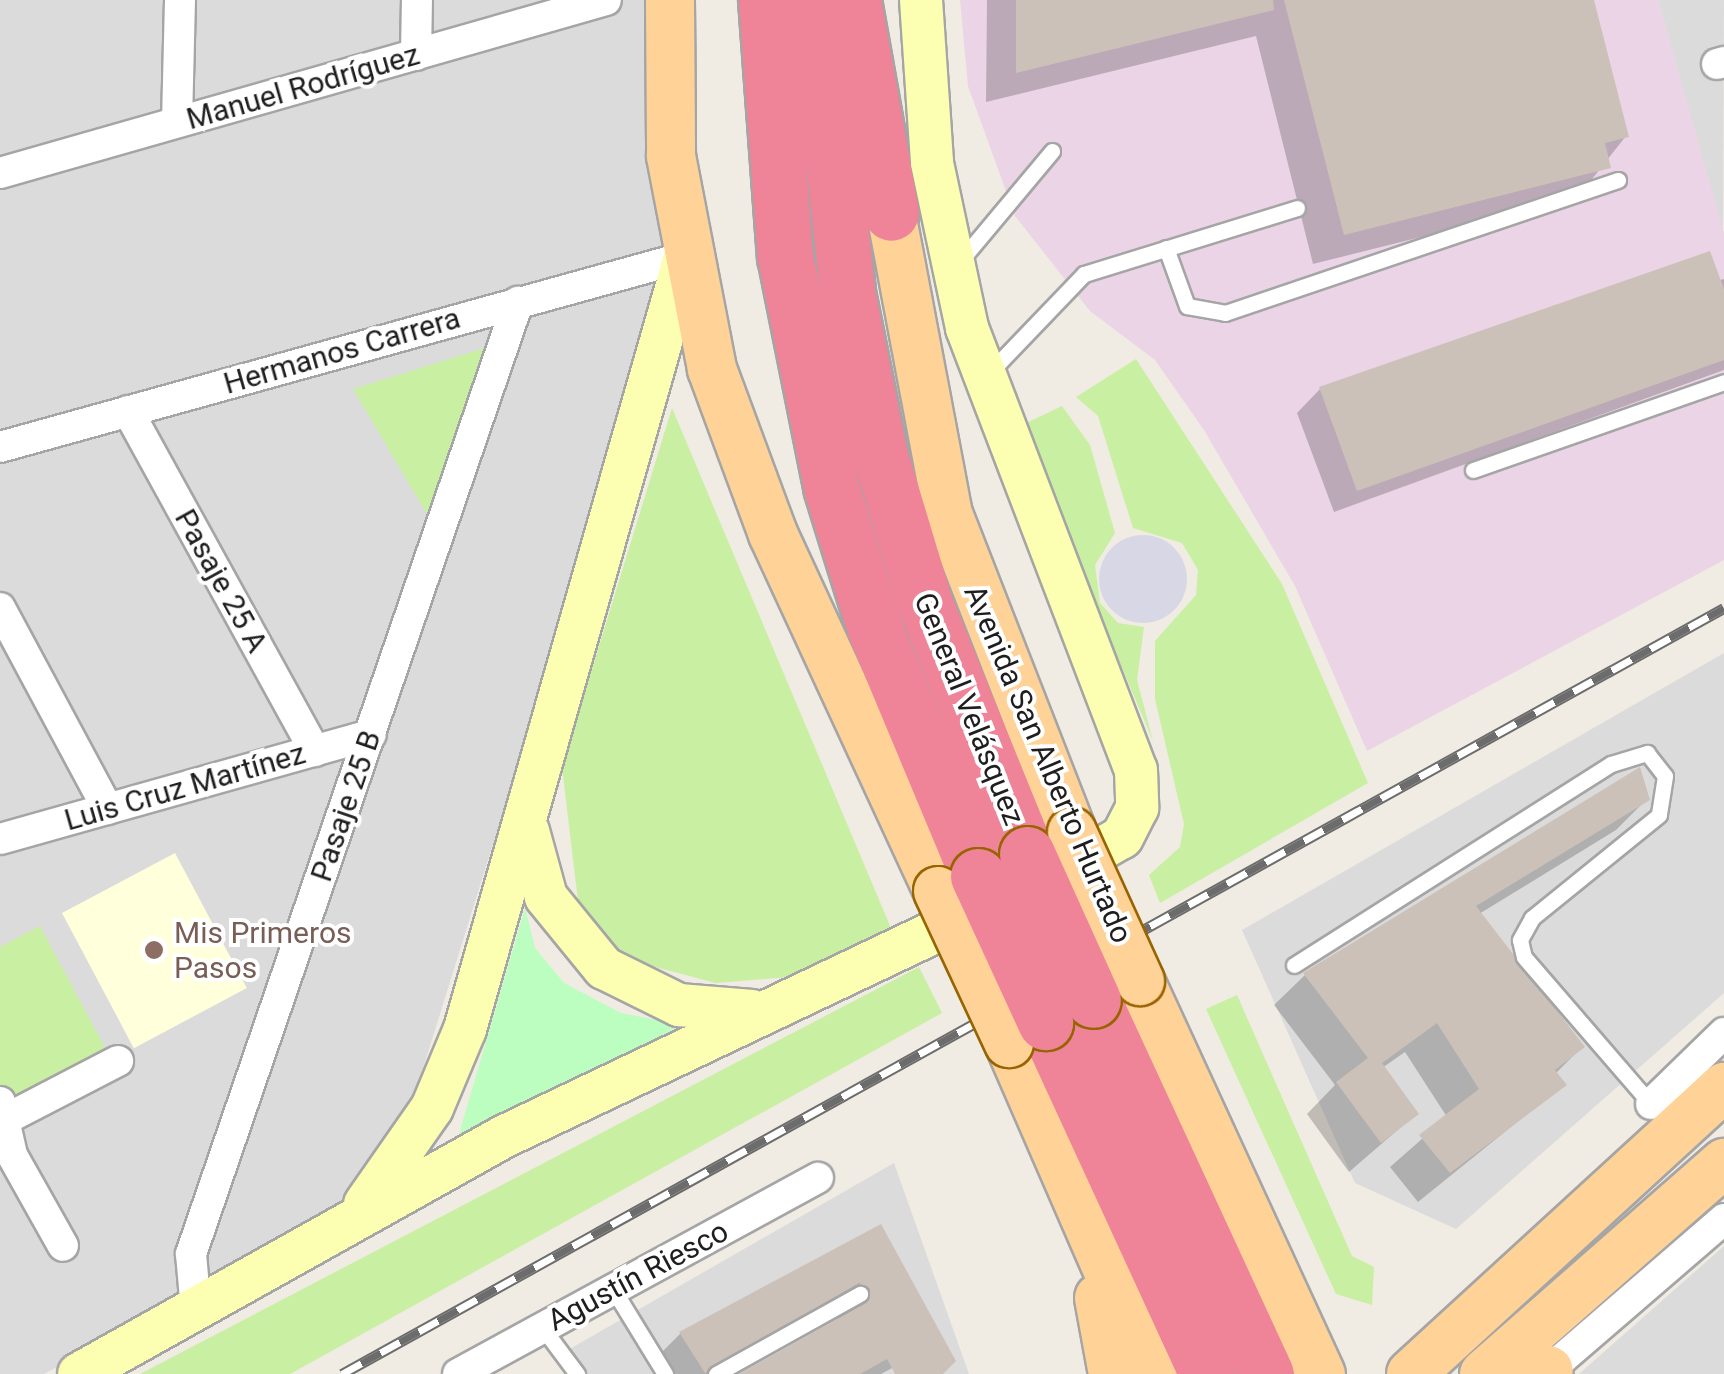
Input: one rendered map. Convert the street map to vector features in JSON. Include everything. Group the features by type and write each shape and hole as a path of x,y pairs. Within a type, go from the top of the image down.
{"highway":[{"name":"General Velásquez","path":"766,0 786,256 831,487 958,883 1072,1012 1266,1374"},
{"name":"General Velásquez","path":"816,0 847,292 880,452 926,604 1050,843 1072,1012 1207,1374"},
{"path":"854,0 890,213"}],"main road":[{"path":"670,0 671,156 685,257 748,473 958,883"},
{"name":"Avenida San Alberto Hurtado","path":"878,0 890,213 948,514 1050,843"},
{"path":"79,1374 344,1226 763,1010 1095,858 1122,837 1136,808 1130,748 983,379 952,270 932,163 921,0"},
{"path":"344,1226 393,1171 449,1074 528,831 685,257"},
{"path":"528,831 546,897 604,968 679,1005 763,1010"},
{"path":"1072,1012 1062,1160 1114,1374"},
{"name":"Avenida San Alberto Hurtado","path":"1072,1012 1322,1374"},
{"path":"1411,1374 1613,1184 1724,1087"},
{"path":"1613,1184 1651,1104"},
{"path":"1062,1160 1153,1374"},
{"path":"1484,1374 1724,1163"}],"street":[{"path":"177,122 180,0"},
{"path":"416,55 418,0"},
{"name":"Manuel Rodríguez","path":"0,173 606,0"},
{"name":"Hermanos Carrera","path":"0,447 685,257"},
{"name":"Pasaje 25 B","path":"196,1310 191,1254 518,302"},
{"name":"Pasaje 25 A","path":"128,411 315,751"},
{"path":"0,608 108,809"},
{"name":"Luis Cruz Martínez","path":"0,839 371,735"},
{"path":"1651,1104 1724,1033"},
{"path":"64,1246 12,1156 4,1110 118,1061"},
{"name":"Agustín Riesco","path":"458,1374 818,1178"},
{"path":"1547,1372 1724,1219"}],"lane":[{"path":"952,270 1052,152"},
{"path":"1166,248 1186,306 1225,313 1618,180"},
{"path":"983,379 1084,274 1297,208"},
{"path":"1472,470 1724,382"},
{"path":"1294,966 1611,764 1648,754 1667,790 1659,815 1532,918 1520,940 1524,957 1651,1104"},
{"path":"613,1289 664,1374"},
{"path":"716,1374 860,1294"},
{"path":"542,1328 577,1374"}],"shaded area":[{"path":"0,0 660,0 673,267 415,1094 330,1220 44,1374 0,1374"},
{"path":"960,0 1658,0 1724,233 1724,560 1367,751 1295,586 1204,430 1155,360 1090,311 1015,216 968,86"},
{"path":"1658,0 1724,0 1723,233 1706,172"},
{"path":"1143,535 1168,542 1180,554 1187,579 1180,604 1168,616 1143,623 1118,616 1106,604 1099,579 1106,554 1118,542"},
{"path":"1724,653 1724,993 1456,1229 1355,1183 1242,930"},
{"name":"Mis Primeros Pasos","path":"175,853 247,988 134,1048 62,913"},
{"path":"894,1163 969,1374 567,1374 554,1358"},
{"path":"1724,1246 1724,1374 1579,1374"}],"green space":[{"path":"491,346 430,519 353,389"},
{"path":"1136,359 1282,584 1368,783 1160,903 1149,875 1180,847 1184,824 1155,699 1155,641 1196,595 1198,570 1182,543 1133,528 1098,416 1076,397"},
{"path":"1062,406 1090,445 1115,533 1095,565 1100,603 1118,623 1144,627 1137,680 1153,741 1020,426"},
{"path":"672,408 893,933 788,977 716,983 621,958 578,901 562,767"},
{"path":"525,908 535,948 564,983 621,1013 682,1025 457,1141"},
{"path":"40,926 110,1057 13,1108 0,1084 0,947"},
{"path":"919,967 942,1013 290,1374 140,1374"},
{"path":"1237,995 1352,1256 1374,1267 1372,1305 1336,1294 1206,1009"}],"building":[{"path":"1016,0 1273,0 1274,10 1016,73"},
{"path":"1284,0 1594,0 1629,137 1605,143 1611,168 1344,235"},
{"path":"1710,251 1724,289 1724,360 1357,491 1319,387"},
{"path":"1640,767 1650,800 1476,906 1585,1047 1555,1070 1567,1085 1450,1173 1419,1135 1479,1089 1437,1023 1382,1063 1419,1114 1381,1143 1336,1082 1368,1058 1303,973"},
{"path":"881,1224 956,1361 943,1374 895,1374 887,1359 860,1374 739,1374 866,1303 870,1289 859,1283 705,1373 679,1332"}],"railway":[{"path":"342,1374 1724,608"}],"place":[{"name":"Mis Primeros Pasos","path":"154,950"}]}
